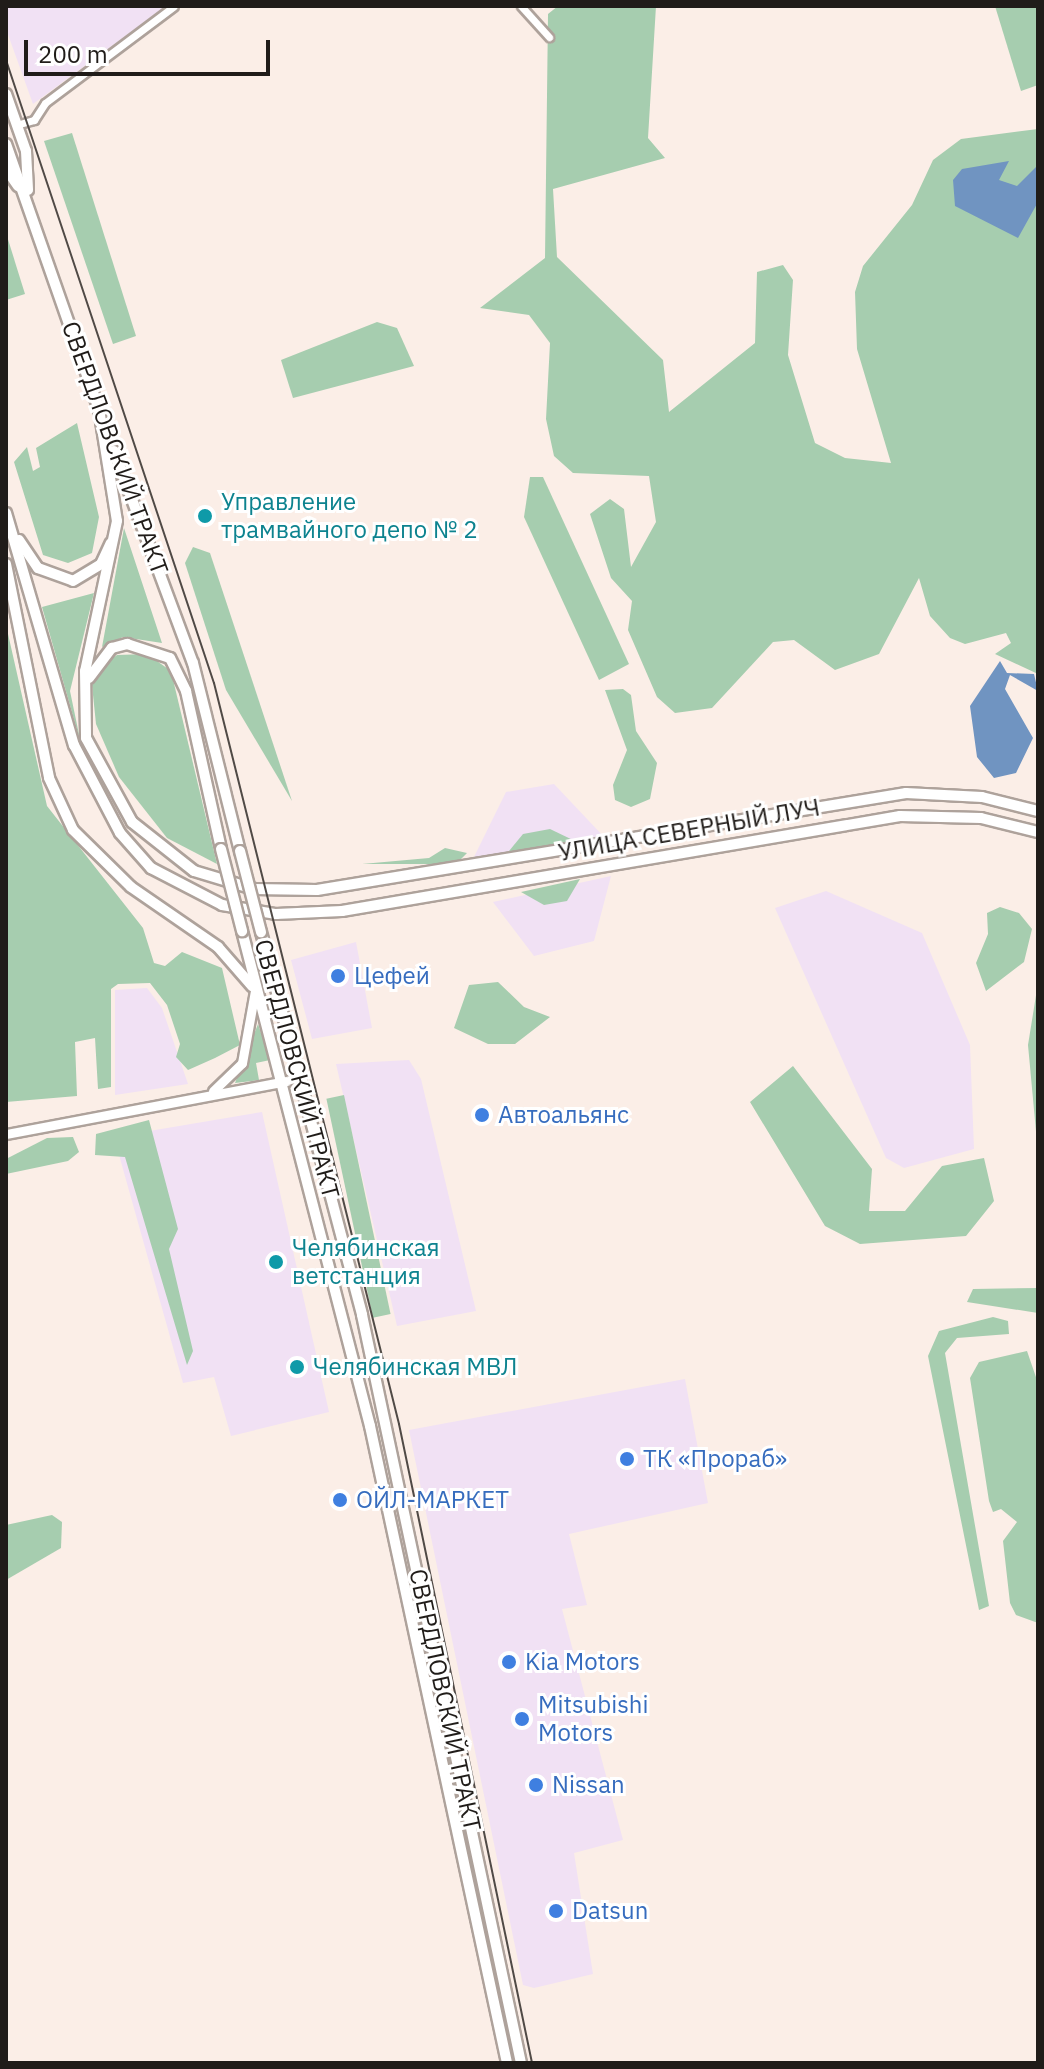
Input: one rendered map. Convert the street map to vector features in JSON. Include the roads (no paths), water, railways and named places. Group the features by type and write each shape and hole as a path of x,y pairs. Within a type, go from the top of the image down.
{"main road":[{"path":"6,94 16,125 29,200"},
{"name":"СВЕРДЛОВСКИЙ ТРАКТ","path":"6,144 29,200 99,409 193,663 362,1315 521,2063"},
{"path":"6,169 29,200"},
{"path":"81,703 117,521 99,409"},
{"path":"6,513 11,524"},
{"name":"СВЕРДЛОВСКИЙ ТРАКТ","path":"11,524 38,568 73,581 101,564 117,521"},
{"name":"УЛИЦА СЕВЕРНЫЙ ЛУЧ","path":"11,524 61,709 120,833 151,868 190,894 256,912 342,911 900,816 981,818 1038,832"},
{"name":"СВЕРДЛОВСКИЙ ТРАКТ","path":"6,564 49,778 73,830 118,877 218,947 255,991"},
{"name":"СВЕРДЛОВСКИЙ ТРАКТ","path":"81,703 96,663 112,648 142,643 170,658 186,691 255,991 286,1081 370,1426 507,2063"},
{"name":"УЛИЦА СЕВЕРНЫЙ ЛУЧ","path":"81,703 86,738 109,783 162,852 194,871 254,889 340,889 906,793 982,797 1038,811"},
{"path":"202,1096 221,1088 242,1063 255,991"},
{"path":"6,1134 301,1079"}],"street":[{"path":"16,125 34,120 45,103 174,6"},
{"path":"521,6 549,37"}],"water":[{"path":"1009,161 999,180 1017,186 1038,165 1038,202 1018,238 955,206 953,180 962,169"},
{"path":"1000,661 1007,673 1034,674 1038,691 1010,675 1005,689 1033,738 1016,773 994,778 977,757 970,706"}],"tram line":[{"path":"6,60 214,683 399,1424 532,2063"}],"place":[{"name":"Управление трамвайного депо № 2","path":"205,516"},
{"name":"Цефей","path":"338,976"},
{"name":"Автоальянс","path":"482,1115"},
{"name":"Челябинская ветстанция","path":"276,1262"},
{"name":"Челябинская МВЛ","path":"297,1367"},
{"name":"ТК «Прораб»","path":"627,1459"},
{"name":"ОЙЛ-МАРКЕТ","path":"340,1500"},
{"name":"Kia Motors","path":"509,1662"},
{"name":"Mitsubishi Motors","path":"522,1719"},
{"name":"Nissan","path":"536,1785"},
{"name":"Datsun","path":"556,1911"}]}
